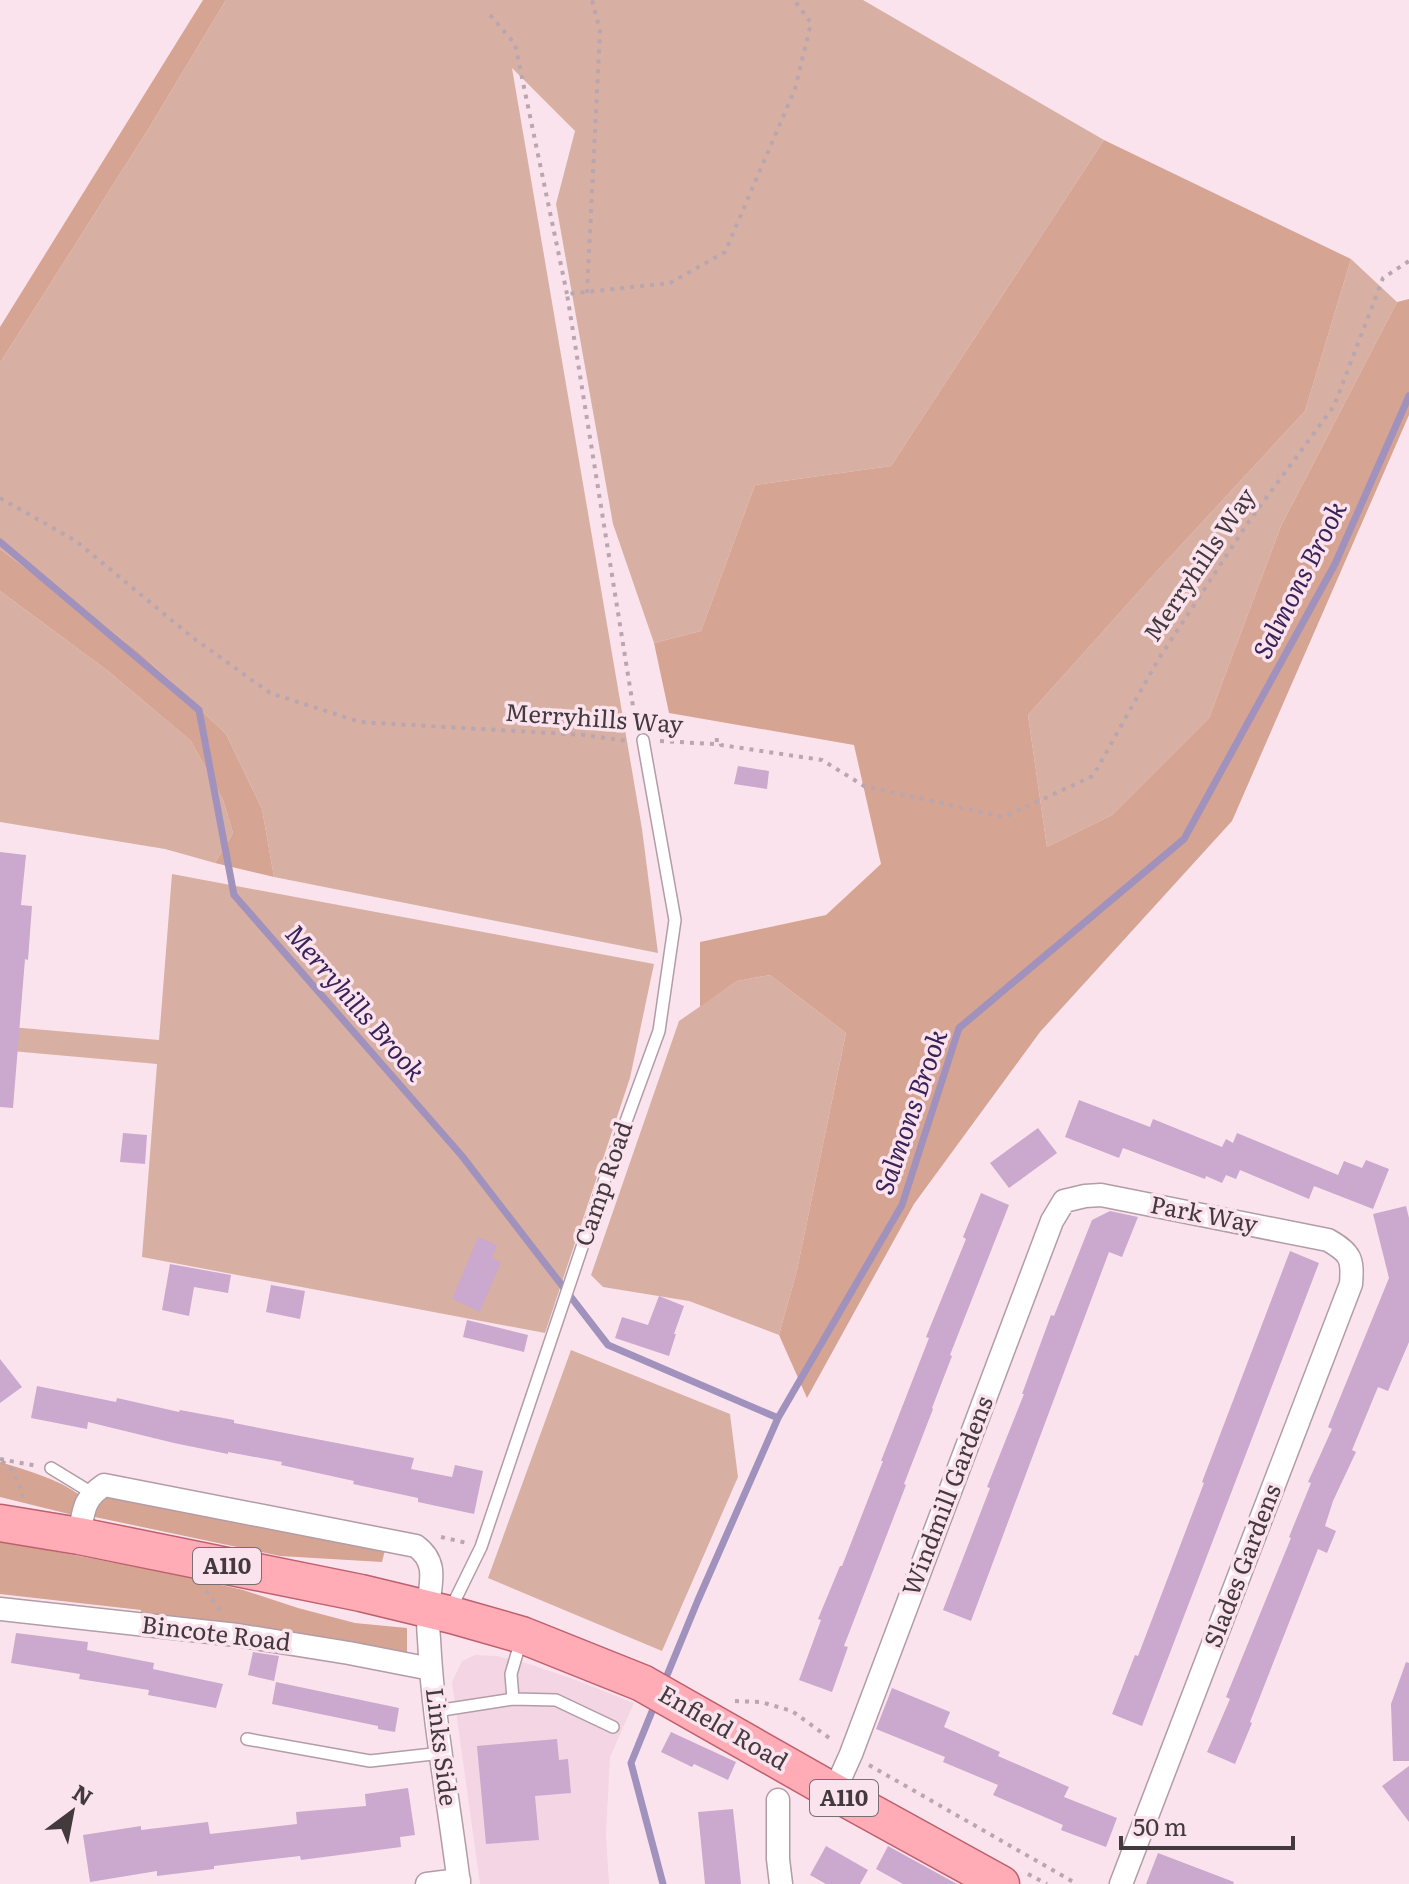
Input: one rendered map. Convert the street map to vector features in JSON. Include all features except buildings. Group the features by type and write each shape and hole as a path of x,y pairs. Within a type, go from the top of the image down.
{"main road":[{"name":"Enfield Road","path":"7,1524 361,1593 522,1635 642,1683 1001,1884"}],"street":[{"name":"Park Way","path":"1064,1201 1101,1195 1328,1240 1342,1248"},
{"name":"Windmill Gardens","path":"834,1792 1052,1221 1064,1201"},
{"name":"Slades Gardens","path":"1121,1884 1351,1284 1352,1264 1342,1248"},
{"path":"79,1536 86,1503 92,1493 104,1485 416,1546 425,1553 431,1565 432,1586 440,1612"},
{"name":"Bincote Road","path":"0,1609 237,1635 431,1669"},
{"name":"Links Side","path":"440,1612 431,1669 459,1882"},
{"path":"778,1800 781,1884"},
{"path":"427,1884 459,1882"}],"lane":[{"name":"Camp Road","path":"440,1612 456,1598 481,1547 606,1176 659,1031 675,920 641,742"},
{"path":"51,1468 92,1493"},
{"path":"513,1699 511,1674 522,1635"},
{"path":"436,1711 513,1699 556,1700 613,1727"},
{"path":"247,1739 370,1761 442,1753"}],"path":[{"path":"587,293 600,31 592,0"},
{"path":"567,294 670,283 725,252 795,89 811,23 794,0"},
{"path":"490,15 515,44 567,294 641,742"},
{"name":"Merryhills Way","path":"0,498 76,541 192,637 270,693 360,722 584,735 641,742 714,744 713,740 721,740 721,745 822,760 864,786 1004,817 1093,776 1166,648 1247,524 1334,406 1383,278 1409,261"},
{"path":"0,1459 51,1468"},
{"path":"0,1459 12,1470 23,1494 7,1524"},
{"path":"432,1535 481,1547"},
{"path":"182,1558 237,1635"},
{"path":"731,1701 761,1702 792,1711 851,1754 1077,1884"}],"shaded area":[{"path":"203,0 226,0 0,363 0,327"},
{"path":"226,0 863,0 1104,140 891,466 755,485 701,631 654,643 613,524 556,204 575,131 512,68 642,829 658,953 274,877 262,809 226,734 138,651 0,549 0,363"},
{"path":"1104,140 1351,259 1305,411 1028,715 1047,847 1112,815 1209,718 1281,526 1397,302 1409,299 1409,415 1232,821 1040,1032 914,1204 807,1398 779,1335 797,1270 846,1033 770,975 737,981 700,1007 700,942 826,915 881,864 854,745 669,713 654,643 701,631 755,485 891,466"},
{"path":"1351,259 1397,302 1281,526 1209,718 1112,815 1047,847 1028,715 1305,411"},
{"path":"0,549 138,651 226,734 262,809 274,877 215,863 233,833 223,800 191,741 108,671 0,591"},
{"path":"0,591 108,671 191,741 223,800 233,833 215,863 165,849 0,822"},
{"path":"172,874 654,964 630,1078 545,1333 142,1257 157,1064 0,1050 0,1026 159,1040"},
{"path":"770,975 846,1033 797,1270 779,1335 689,1301 603,1287 591,1275 679,1021 737,981"},
{"path":"571,1350 730,1414 738,1477 662,1651 488,1578"},
{"path":"0,1462 52,1480 81,1496 77,1516 0,1497"},
{"path":"101,1496 386,1546 382,1562 280,1556 90,1516"},
{"path":"0,1541 179,1575 355,1623 407,1628 407,1654 141,1619 141,1610 0,1594"},
{"path":"475,1655 497,1656 529,1664 634,1703 610,1757 606,1834 609,1884 480,1884 452,1682 462,1661"}],"waterway":[{"name":"Salmons Brook","path":"663,1685 778,1418 902,1205 959,1028 1184,839 1335,564 1409,396"},
{"name":"Merryhills Brook","path":"0,542 199,710 234,895 462,1156 608,1345 778,1418"},
{"name":"Salmons Brook","path":"655,1704 631,1763 663,1884"}]}
